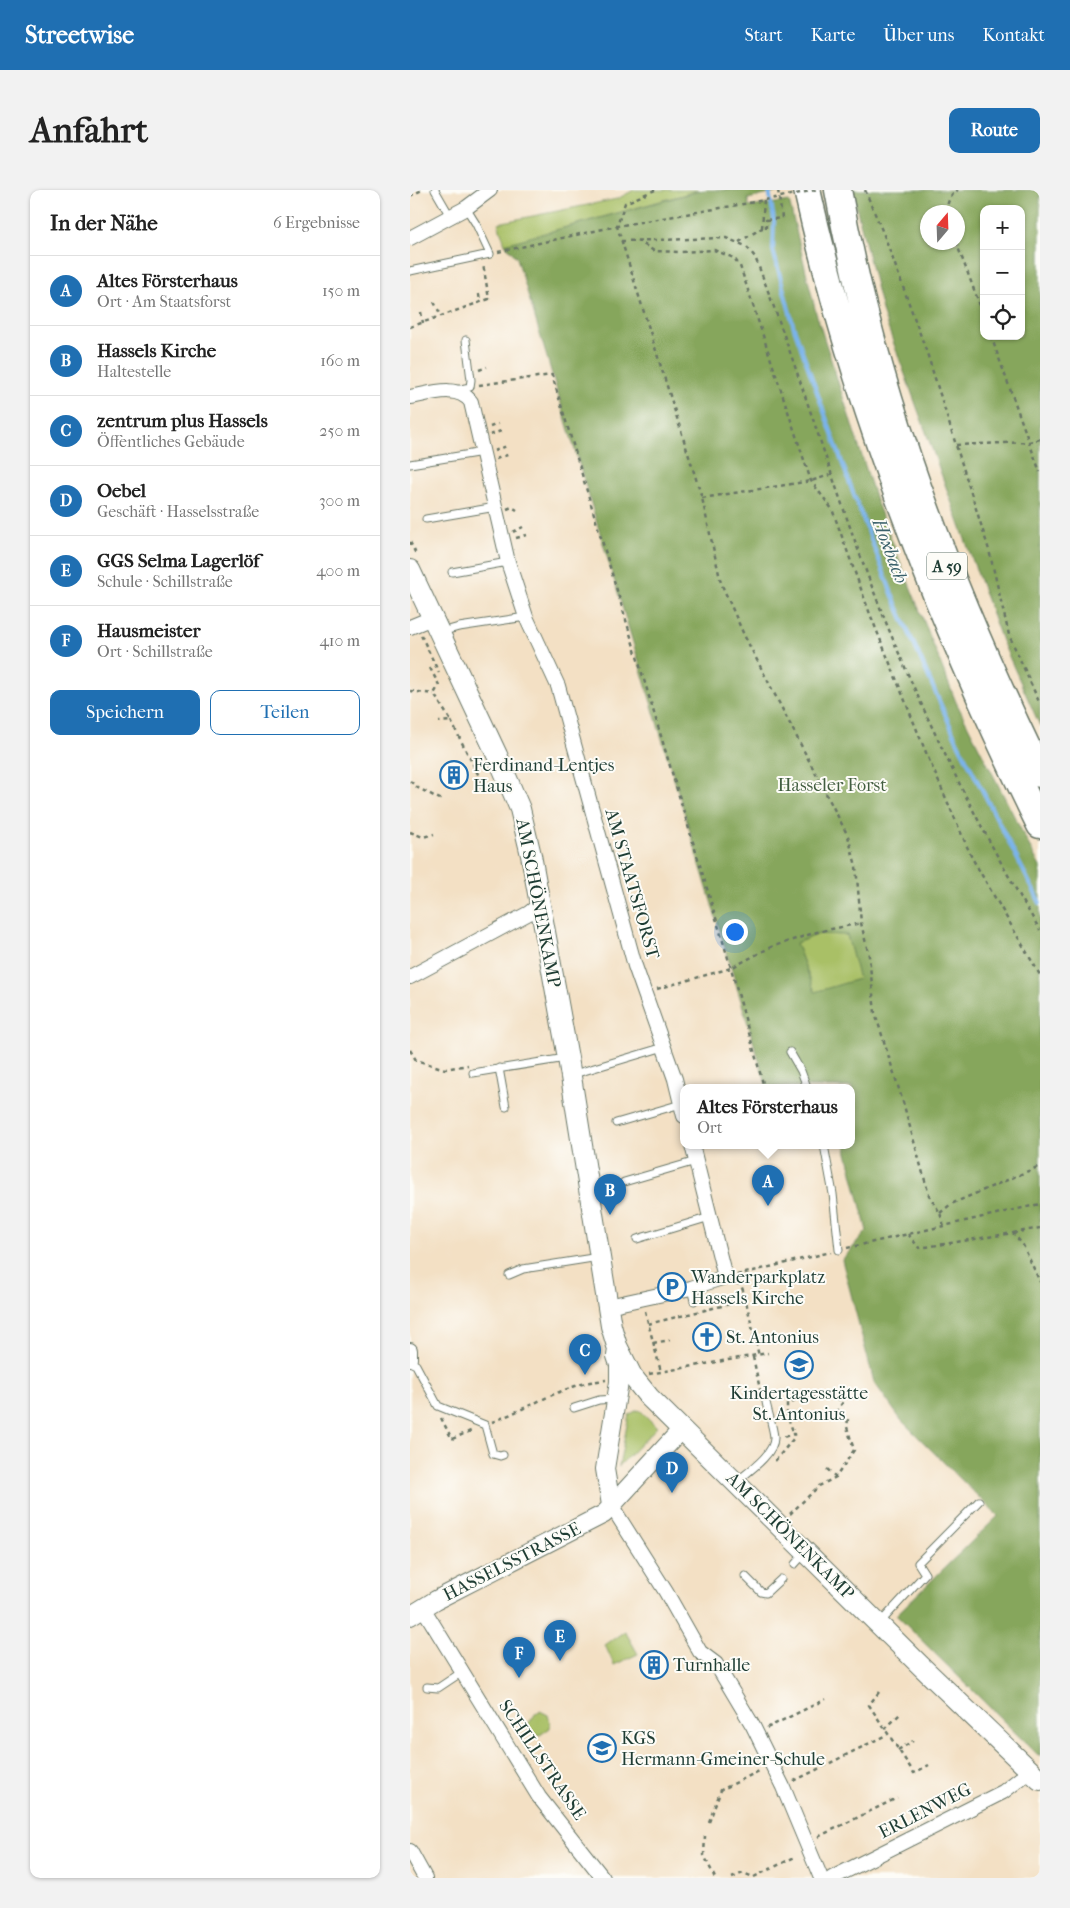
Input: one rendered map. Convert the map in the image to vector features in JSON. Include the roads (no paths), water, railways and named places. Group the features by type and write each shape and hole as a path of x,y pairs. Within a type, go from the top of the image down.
{"highway":[{"name":"A 59","path":"806,190 820,251 852,360 896,494 949,626 993,728 1040,824"},
{"name":"A 59","path":"838,190 848,246 874,349 917,488 967,615 1015,724 1040,774"}],"main road":[{"name":"AM SCHÖNENKAMP","path":"410,570 424,626 497,755 520,809 531,855 569,1066 608,1306 627,1394 682,1429 779,1525 801,1558 878,1624 1035,1776"}],"street":[{"path":"410,238 466,208 490,190"},
{"path":"410,397 454,390"},
{"name":"AM STAATSFORST","path":"454,390 462,392 471,402 508,562 526,617 558,686 624,928 680,1100"},
{"path":"410,977 528,913 540,904"},
{"path":"608,1306 642,1300 692,1295 725,1277 693,1149"},
{"path":"410,1350 410,1361"},
{"name":"HASSELSSTRASSE","path":"588,1523 601,1496 627,1394"},
{"name":"HASSELSSTRASSE","path":"416,1612 604,1514 645,1464 682,1429"},
{"path":"606,1478 626,1489"},
{"name":"HASSELSSTRASSE","path":"606,1478 612,1506"},
{"path":"612,1506 666,1592 700,1652 716,1664 756,1733 783,1787 821,1878"},
{"name":"SCHILLSTRASSE","path":"416,1612 462,1672 539,1797 604,1878"},
{"name":"ERLENWEG","path":"832,1878 1035,1776"},
{"path":"410,1851 425,1878"}],"lane":[{"path":"435,190 450,216"},
{"path":"410,271 490,254 466,208"},
{"path":"454,390 470,387 471,380 466,340"},
{"path":"410,464 482,452"},
{"path":"426,519 496,507"},
{"path":"452,572 508,562"},
{"path":"424,626 460,627 526,617"},
{"path":"473,1072 499,1068 569,1066 664,1047"},
{"path":"790,1052 802,1071 806,1084"},
{"path":"499,1068 506,1107"},
{"name":"AM STAATSFORST","path":"616,1123 680,1111"},
{"path":"825,1149 833,1194 839,1250"},
{"path":"624,1182 696,1161"},
{"path":"637,1239 710,1217"},
{"path":"509,1275 523,1269 600,1257"},
{"path":"410,1361 416,1365 438,1406 485,1425 493,1454 503,1455"},
{"path":"574,1408 627,1394"},
{"path":"736,1482 768,1454 773,1447 774,1439 766,1402"},
{"path":"878,1624 925,1574 918,1563 979,1501"},
{"path":"745,1576 761,1592 766,1593 781,1579"},
{"path":"427,1687 438,1688 462,1672"}],"waterway":[{"name":"Hoxbach","path":"769,190 774,220 773,250 794,328 852,490 894,599 957,741 1040,903"}],"place":[{"name":"Ferdinand-Lentjes Haus","path":"454,775"},
{"name":"Altes Försterhaus","path":"768,1206"},
{"name":"Hassels Kirche","path":"610,1215"},
{"name":"Wanderparkplatz Hassels Kirche","path":"672,1287"},
{"name":"St. Antonius","path":"707,1337"},
{"name":"Kindertagesstätte St. Antonius","path":"799,1365"},
{"name":"zentrum plus Hassels","path":"585,1375"},
{"name":"Oebel","path":"672,1493"},
{"name":"GGS Selma Lagerlöf","path":"560,1661"},
{"name":"Turnhalle","path":"654,1665"},
{"name":"Hausmeister","path":"519,1678"},
{"name":"KGS Hermann-Gmeiner-Schule","path":"602,1748"}],"park label":[{"name":"Hasseler Forst","path":"832,785"}]}
